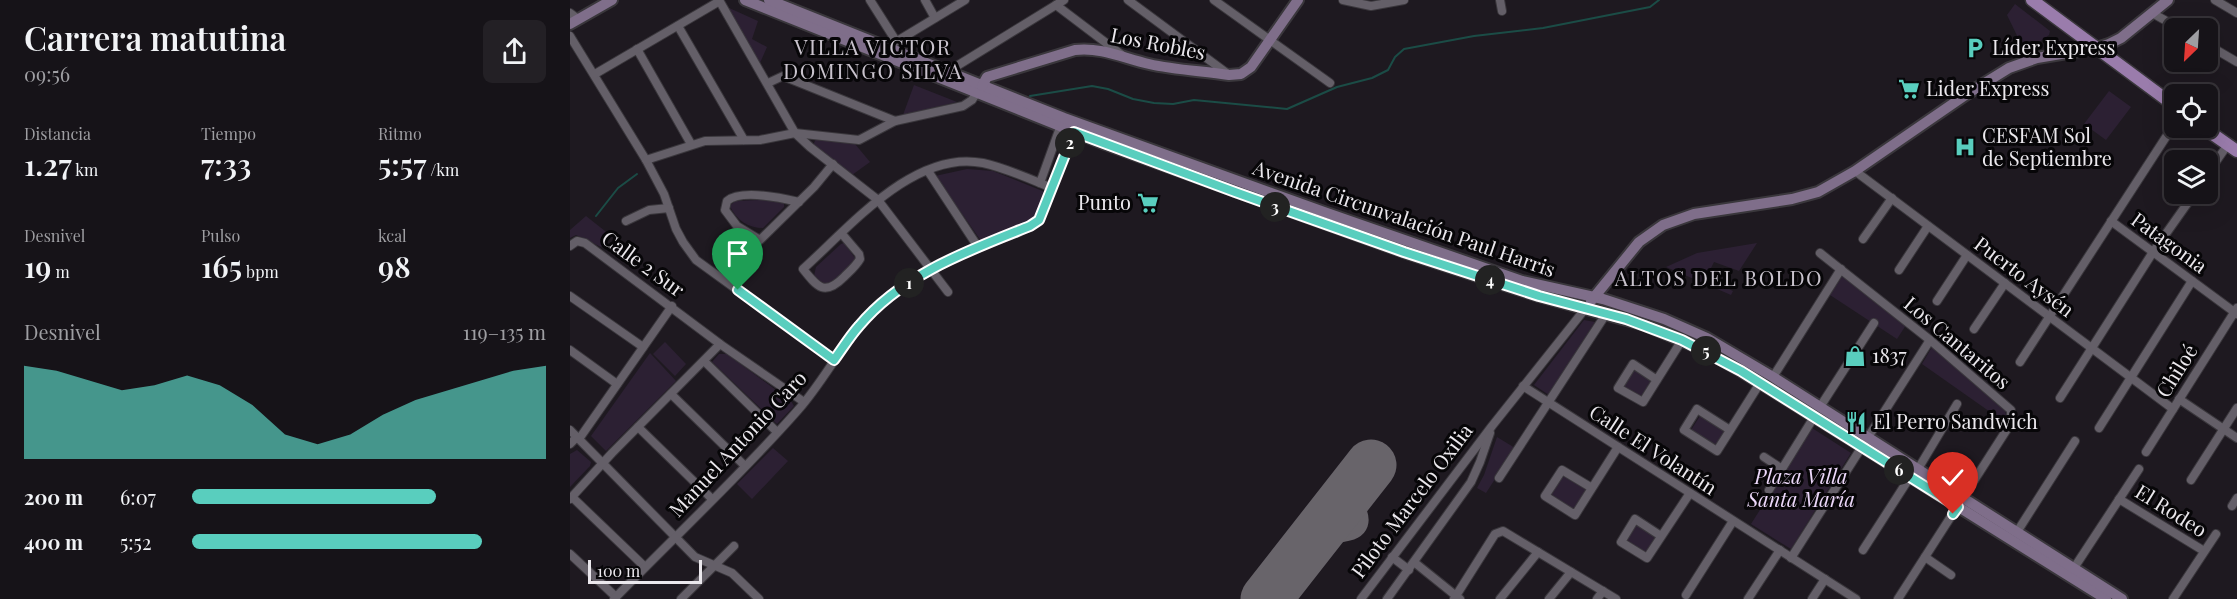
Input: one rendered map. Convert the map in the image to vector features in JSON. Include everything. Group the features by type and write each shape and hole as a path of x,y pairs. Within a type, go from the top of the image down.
{"main road":[{"path":"573,19 612,0"},
{"name":"Avenida Circunvalación Paul Harris","path":"745,0 887,47 979,89 1076,127 1522,281 1594,297 1664,318 1697,333 1773,376 1817,412"},
{"name":"Avenida Circunvalación Paul Harris","path":"769,0 947,72 979,89"},
{"name":"Los Robles","path":"979,89 987,76 1075,50 1090,48 1148,64 1229,75 1241,74 1248,70 1298,0"},
{"path":"2032,0 2164,98"},
{"name":"Piloto Marcelo Oxilia","path":"1585,309 1639,242 1663,225 1694,214 1801,197 1825,188 1855,171 2009,68 2037,57 2097,48 2121,38 2168,0"},
{"name":"Avenida Circunvalación Paul Harris","path":"1076,127 1329,226 1539,296 1606,314 1682,340 1817,412 1961,502 2106,599"},
{"path":"2216,138 2231,151"},
{"name":"Avenida Circunvalación Paul Harris","path":"1961,502 2017,532 2122,599"}],"street":[{"path":"870,0 887,47 965,0"},
{"path":"925,0 935,18"},
{"path":"947,72 1064,0"},
{"path":"1128,0 1229,75"},
{"path":"1214,0 1330,83"},
{"path":"1343,0 1371,6 1404,0"},
{"path":"1500,0 1502,11"},
{"path":"2215,0 2237,13"},
{"path":"595,74 718,1 768,83 795,133 878,200 948,292"},
{"path":"1056,5 1122,55"},
{"path":"2152,13 2164,20"},
{"path":"678,26 744,140"},
{"path":"570,36 646,160 683,242 696,260 834,360"},
{"path":"637,50 691,144"},
{"path":"2218,51 2237,62"},
{"path":"768,83 783,75 895,121"},
{"path":"646,160 705,141 775,138 795,133 859,140 895,121 963,106 972,100 979,89"},
{"path":"1040,183 1062,122"},
{"name":"Manuel Antonio Caro","path":"615,598 777,432 804,402 859,326 882,303 932,270 978,247 1036,223 1042,216 1076,127"},
{"path":"2020,362 2165,138"},
{"path":"2218,163 2231,151"},
{"path":"842,234 860,257 854,267 836,285 824,288 814,282 803,269 878,200 900,184 928,171 953,161 983,163 1052,188"},
{"path":"799,202 771,196 735,197 729,199 725,210 744,231 760,240 799,202 814,187 833,164"},
{"path":"928,171 978,247"},
{"name":"Puerto Aysén","path":"1855,171 2173,409"},
{"path":"1863,239 1892,198"},
{"path":"2060,398 2153,252 2187,204"},
{"path":"626,221 649,210 669,208"},
{"name":"Patagonia","path":"2111,221 2236,311"},
{"path":"1899,270 1929,226"},
{"name":"Calle 2 Sur","path":"573,243 585,243 720,344 804,402"},
{"name":"Los Cantaritos","path":"1820,253 1930,340 2011,410 2011,423 1898,599"},
{"path":"1936,301 1967,255"},
{"path":"1773,376 1841,269"},
{"path":"2099,428 2192,281"},
{"path":"1974,329 2005,283"},
{"path":"570,296 643,347"},
{"path":"570,444 578,438 672,306"},
{"name":"Piloto Marcelo Oxilia","path":"1360,599 1585,309"},
{"name":"Chiloé","path":"2146,452 2236,311"},
{"path":"1499,478 1606,314"},
{"path":"1769,490 1874,323"},
{"path":"1657,380 1633,364 1618,388 1643,402 1657,380 1682,340"},
{"path":"1791,558 1930,340"},
{"path":"645,567 571,498 720,344"},
{"path":"570,350 617,384"},
{"path":"704,361 777,432"},
{"path":"1730,430 1697,409 1684,430 1717,451 1760,383"},
{"name":"Calle El Volantín","path":"1523,386 1856,599"},
{"path":"671,394 745,466"},
{"path":"2179,399 2237,438"},
{"path":"1863,550 1957,404"},
{"path":"2191,480 2237,408"},
{"name":"Piloto Marcelo Oxilia","path":"1387,599 1471,482 1492,426"},
{"path":"638,427 712,500"},
{"path":"570,430 695,557 732,573 756,598"},
{"path":"2017,532 2075,441"},
{"path":"1592,488 1562,470 1545,496 1575,515 1618,447"},
{"path":"1764,457 1782,469"},
{"path":"2074,568 2139,469"},
{"path":"1661,536 1635,519 1621,542 1647,558 1690,493"},
{"path":"2232,506 2237,498"},
{"name":"El Rodeo","path":"2119,499 2204,552"},
{"path":"1686,596 1733,521"},
{"path":"1414,562 1456,598 1495,534 1500,531 1507,533 1616,599"},
{"name":"El Rodeo","path":"2173,599 2216,534"},
{"path":"681,599 734,546"},
{"path":"1748,599 1780,550"},
{"path":"1500,599 1538,552"},
{"path":"570,554 615,598"},
{"path":"1392,557 1409,570"},
{"path":"1925,557 1951,575"},
{"path":"1549,599 1571,572"},
{"path":"1812,599 1825,579"},
{"path":"1597,599 1603,591"}],"green space":[{"path":"2015,4 2050,31 2049,35 2025,52 2007,15"},
{"path":"727,7 758,21 752,39 767,47 760,63"},
{"path":"914,85 957,102 903,115"},
{"path":"2109,91 2131,107 2106,140 2084,124"},
{"path":"816,139 855,144 870,162 852,175 813,145"},
{"path":"967,169 993,171 1050,194 1040,218 982,242 935,176"},
{"path":"780,199 784,207 763,228 752,227 743,222 730,206 735,201"},
{"path":"586,216 610,235 601,247 576,235 570,238 570,230"},
{"path":"844,243 855,258 854,262 843,275 824,284 814,276 816,267"},
{"path":"1757,243 1739,271 1714,262 1706,278 1733,291 1731,295 1666,267 1697,253"},
{"path":"1843,275 1906,325 1897,339 1830,295"},
{"path":"1584,320 1595,322 1549,395 1534,385"},
{"path":"665,342 686,364 675,376 653,354"},
{"path":"1932,347 2005,409 2006,416 2003,421 1922,364"},
{"path":"650,353 676,381 606,451 591,436"},
{"path":"719,354 727,354 791,401 794,406 777,424 712,362"},
{"path":"1633,367 1652,379 1640,398 1621,387"},
{"path":"1700,416 1726,431 1717,445 1691,430"},
{"name":"Plaza Villa Santa María","path":"1812,428 1851,453 1791,549 1751,524"},
{"path":"1497,437 1515,448 1486,493 1477,488"},
{"path":"773,448 788,461 752,499 737,484"},
{"path":"577,450 591,462 590,466 570,487 570,454"},
{"path":"1562,474 1588,490 1575,512 1549,495"},
{"path":"1636,522 1658,536 1647,555 1624,541"}],"waterway":[{"path":"1030,96 1092,86 1154,103 1173,104 1194,100 1287,109 1337,87 1372,78 1388,70 1395,57 1404,49 1474,36 1543,28 1650,7 1659,0"},
{"path":"596,216 618,188 637,174"}],"taxiway":[{"path":"1312,541 1326,534 1348,530 1357,525 1355,509 1342,502"}],"runway":[{"path":"1266,599 1371,465"}],"place":[{"name":"Líder Express","path":"1975,48"},
{"name":"Lider Express","path":"1909,89"},
{"name":"CESFAM Sol de Septiembre","path":"1965,147"},
{"name":"Punto","path":"1148,203"},
{"name":"1837","path":"1855,356"},
{"name":"El Perro Sandwich","path":"1856,422"}],"district":[{"name":"VILLA VICTOR DOMINGO SILVA","path":"873,60"},
{"name":"ALTOS DEL BOLDO","path":"1719,279"}],"route":[{"path":"738,290 834,360 859,326 882,303 908,284 959,255 1036,223 1042,216 1074,132 1404,252 1568,305 1626,319 1664,332 1741,371 1958,507 1953,514"}]}
